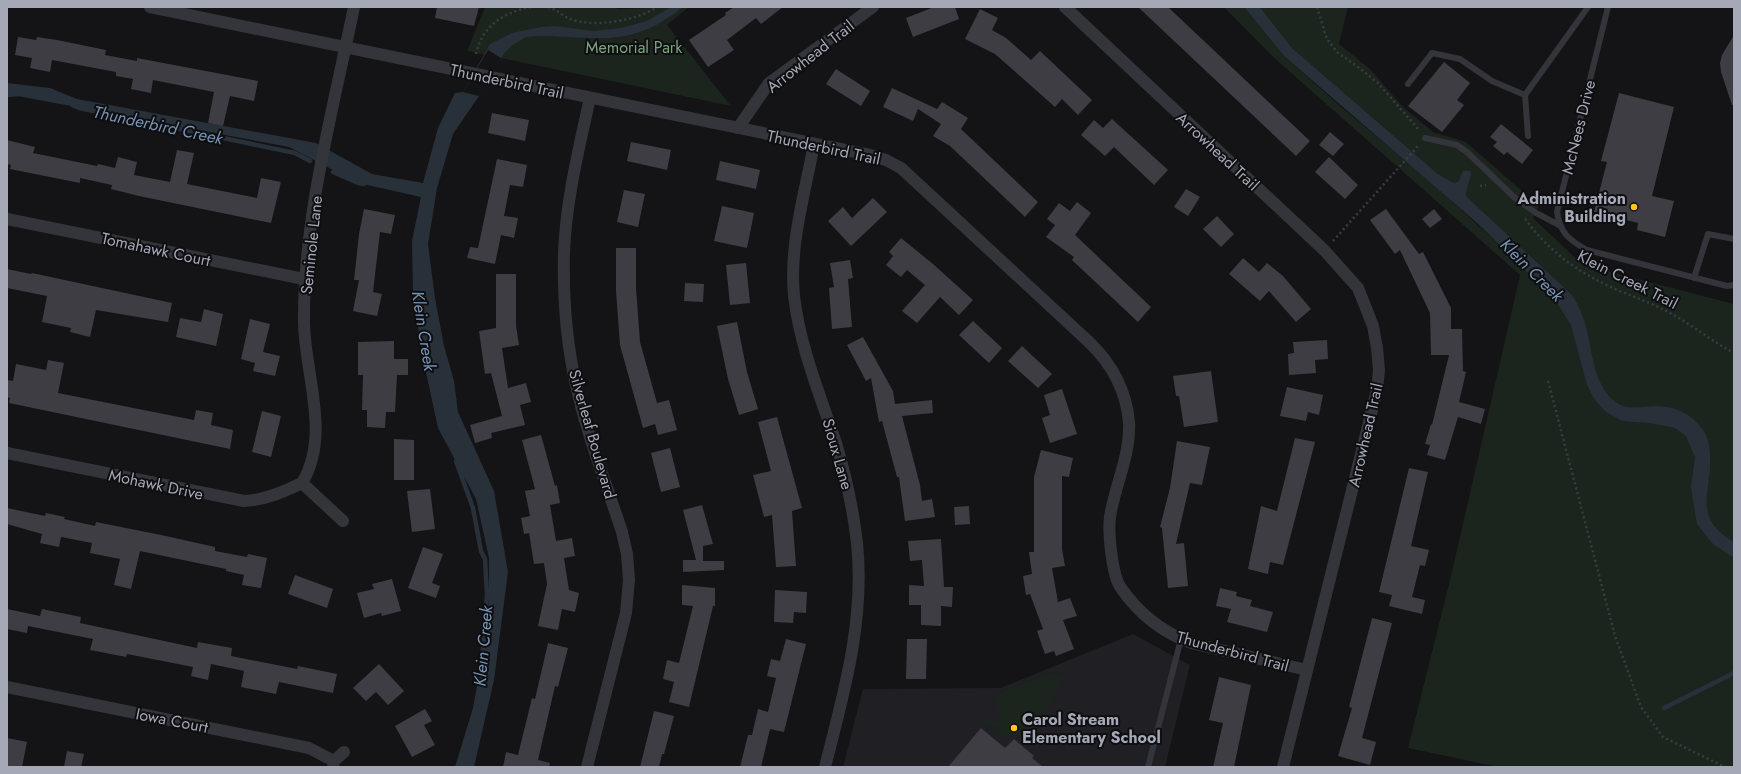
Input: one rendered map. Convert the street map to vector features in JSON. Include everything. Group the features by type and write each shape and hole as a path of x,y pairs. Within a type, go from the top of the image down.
{"street":[{"name":"Thunderbird Trail","path":"150,7 870,155 901,168 1105,360 1114,372 1120,385 1129,422 1127,444 1110,518 1110,547 1120,587 1153,624 1181,640 1307,670"},
{"name":"Seminole Lane","path":"302,483 312,463 316,425 306,360 304,324 304,279 310,222 354,7"},
{"name":"Arrowhead Trail","path":"738,128 769,83 873,7"},
{"name":"Arrowhead Trail","path":"1065,7 1324,250 1358,288 1373,326 1379,370 1377,390 1283,767"},
{"name":"Silverleaf Boulevard","path":"587,767 626,613 629,580 627,554 622,532 576,385 569,346 564,303 566,231 571,189 590,98"},
{"name":"Sioux Lane","path":"814,144 797,237 794,266 794,294 800,332 807,359 849,489 856,538 859,576 855,638 848,675 825,767"},
{"name":"Tomahawk Court","path":"7,219 304,279"},
{"name":"Mohawk Drive","path":"7,453 244,501 259,500 302,483"},
{"path":"302,483 343,521"},
{"name":"Iowa Court","path":"7,687 308,748 333,764"},
{"path":"333,764 344,752"}],"lane":[{"path":"1528,136 1524,95 1588,7"},
{"name":"McNees Drive","path":"1559,225 1557,212 1608,7"},
{"path":"1408,84 1432,53 1460,59 1492,81 1524,95"},
{"path":"1425,138 1457,145 1515,198 1536,214 1559,225 1574,243 1587,250 1727,286 1734,285"},
{"path":"1694,278 1708,234 1734,239"},
{"path":"1148,767 1181,640"}],"path":[{"path":"476,54 478,43 492,23 506,14 531,7"},
{"path":"548,7 571,19 590,23 633,18 646,14 657,7"},
{"path":"1317,7 1327,39 1337,52 1378,83 1404,111 1425,138"},
{"path":"1324,250 1418,146"},
{"name":"Klein Creek Trail","path":"1525,218 1550,249 1574,267 1612,288 1658,307 1734,353"},
{"path":"1548,382 1615,636 1641,707 1663,737 1725,767"}],"shaded area":[{"name":"Carol Stream Elementary School","path":"1133,634 1190,665 1165,767 843,767 863,689 1001,688"}],"green space":[{"name":"Memorial Park","path":"485,7 611,7 619,9 671,7 659,15 664,21 683,7 689,7 667,25 731,106 467,51"},
{"path":"1224,7 1244,7 1284,56 1340,106 1432,183 1506,251 1539,264 1466,196 1467,187 1470,181 1462,176 1459,181 1454,183 1438,174 1292,48 1260,7 1348,7 1339,44 1371,70 1403,107 1433,132 1466,142 1539,206 1533,218 1583,265 1734,304 1734,767 1498,767 1408,748 1451,576 1520,275 1273,57"},
{"path":"1054,672 1065,679 1027,743 1013,731 1007,739 990,725 988,727 982,721 999,721 1001,718 1001,715 994,703 1002,691"}],"water":[{"path":"671,7 683,7 664,21 646,30 629,35 612,38 535,36 526,37 511,46 503,55 479,96 453,134 437,188 428,244 435,298 444,346 454,381 458,412 494,491 508,572 494,680 474,767 455,767 473,708 489,622 489,558 476,499 438,428 424,363 413,297 412,241 421,197 358,183 289,147 7,94 7,83 50,88 77,99 316,143 372,174 423,183 438,128 455,93 463,92 490,44 512,33 541,27 555,26 594,31 621,28 647,21"},
{"path":"1244,7 1260,7 1292,48 1438,174 1454,183 1459,181 1463,171 1471,171 1466,196 1573,296 1586,326 1592,358 1598,376 1607,393 1613,400 1623,406 1634,408 1657,406 1672,408 1686,414 1697,423 1706,435 1710,448 1710,470 1707,493 1708,514 1712,523 1721,533 1734,542 1734,558 1713,544 1697,524 1691,487 1695,457 1686,436 1675,428 1650,423 1622,421 1606,412 1595,400 1587,385 1571,325 1554,298 1476,222 1284,56"}],"pier":[{"path":"488,50 501,58 490,78 479,96 463,92"}],"building":[{"path":"437,7 479,7 474,26 435,18"},
{"path":"734,7 783,7 761,24 756,18 727,40 734,50 708,67 689,40 726,15 725,13"},
{"path":"934,7 955,7 959,19 913,37 906,18"},
{"path":"1138,7 1168,7 1310,141 1296,156"},
{"path":"980,9 998,18 992,30 1006,38 1031,60 1040,51 1092,100 1078,115 1062,99 1055,107 995,54 965,39"},
{"path":"1734,35 1734,105 1732,105 1721,72 1720,63 1722,55"},
{"path":"18,37 36,40 37,37 57,40 106,50 105,55 137,61 137,58 258,81 254,101 230,96 223,126 208,123 214,92 153,80 151,93 131,89 133,79 116,76 116,72 52,60 50,72 30,68 32,58 15,55"},
{"path":"1444,62 1470,83 1457,100 1464,105 1442,132 1408,106"},
{"path":"836,69 870,91 861,106 826,84"},
{"path":"892,88 937,109 942,102 968,118 961,129 1038,202 1025,217 950,146 933,136 941,124 918,109 913,121 883,107"},
{"path":"1619,93 1674,107 1652,196 1674,201 1665,237 1637,230 1638,223 1594,212 1607,162 1601,161"},
{"path":"492,113 529,120 525,141 488,133"},
{"path":"1112,119 1168,170 1154,185 1114,147 1105,156 1081,135 1094,120 1103,128"},
{"path":"1501,124 1533,150 1522,164 1507,152 1504,155 1493,146 1497,142 1490,137"},
{"path":"1330,132 1344,144 1333,156 1319,145"},
{"path":"7,140 35,147 33,153 97,166 98,164 115,168 118,157 137,162 134,175 170,182 177,150 194,153 187,184 257,198 261,178 281,182 271,223 139,196 111,189 112,185 80,178 80,183 10,169 11,165 7,164"},
{"path":"631,142 671,150 667,170 627,161"},
{"path":"1329,157 1358,185 1345,199 1315,172"},
{"path":"497,159 527,165 523,187 510,185 504,216 518,218 514,238 501,235 495,264 467,258 470,247 478,248"},
{"path":"720,161 760,170 756,189 716,180"},
{"path":"1186,189 1200,197 1188,216 1174,207"},
{"path":"624,190 645,194 638,227 617,222"},
{"path":"873,198 887,212 851,246 828,221 843,207 852,218"},
{"path":"1077,202 1091,213 1075,235 1151,307 1138,322 1072,260 1074,257 1046,237 1055,225 1047,219 1059,203 1070,211"},
{"path":"722,206 754,213 747,248 714,241"},
{"path":"364,209 395,215 391,234 380,232 373,292 382,294 377,316 353,311 359,280 354,280 359,234"},
{"path":"1386,209 1419,254 1423,252 1451,308 1451,329 1462,329 1463,371 1466,372 1459,402 1485,409 1481,424 1458,417 1445,460 1427,455 1430,445 1425,444 1431,424 1432,425 1449,355 1431,355 1430,313 1400,250 1395,254 1370,220"},
{"path":"1434,209 1442,219 1430,228 1422,219"},
{"path":"1217,216 1234,234 1221,247 1203,229"},
{"path":"901,238 973,300 959,315 940,297 917,323 902,311 925,285 907,270 901,277 886,265 893,256 889,252"},
{"path":"616,248 636,248 636,288 640,342 657,403 669,400 677,430 658,435 655,424 643,428 620,345 616,291"},
{"path":"1243,258 1259,272 1267,263 1283,276 1311,309 1296,322 1269,291 1260,301 1229,274"},
{"path":"850,260 853,278 848,279 852,327 832,329 829,288 834,287 830,263"},
{"path":"746,263 750,303 730,305 726,265"},
{"path":"7,269 172,303 168,322 96,310 90,337 70,332 71,328 42,322 47,296 7,288"},
{"path":"496,274 516,274 516,326 519,345 502,348 508,388 526,383 531,402 520,405 525,425 491,433 492,438 475,443 470,425 502,416 491,373 485,374 479,331 496,328"},
{"path":"685,283 704,284 703,302 684,301"},
{"path":"204,309 223,314 216,346 176,337 180,318 201,322"},
{"path":"250,319 270,324 263,352 280,356 275,376 253,371 255,363 241,359"},
{"path":"973,321 1002,348 989,363 959,335"},
{"path":"737,322 747,372 758,409 739,415 728,379 717,326"},
{"path":"863,337 893,391 895,404 932,400 933,413 902,416 920,485 922,501 932,499 935,517 905,521 899,477 897,477 882,421 879,422 871,378 866,381 847,345"},
{"path":"1327,340 1328,359 1315,360 1316,373 1289,375 1288,354 1294,353 1293,342"},
{"path":"394,341 394,359 408,359 408,375 397,375 395,412 386,412 385,428 367,427 367,410 362,410 363,375 358,375 358,342"},
{"path":"1022,346 1052,374 1038,388 1008,361"},
{"path":"48,360 64,363 58,393 194,420 196,410 213,413 211,425 233,430 230,449 9,403 10,398 7,397 7,380 13,381 16,364 46,370"},
{"path":"1211,371 1218,422 1184,427 1179,396 1176,396 1173,376"},
{"path":"1287,387 1323,395 1319,415 1308,412 1306,421 1280,416"},
{"path":"1062,389 1077,434 1050,443 1042,418 1050,415 1044,395"},
{"path":"262,411 281,416 271,457 252,452"},
{"path":"777,417 802,508 792,511 796,566 776,567 772,515 764,517 753,475 771,471 758,422"},
{"path":"541,435 555,486 557,485 560,503 550,505 556,541 572,538 575,556 564,558 569,590 579,593 575,612 562,609 558,630 538,626 547,584 544,563 534,564 529,533 524,534 521,518 530,516 525,491 535,489 522,440"},
{"path":"1295,438 1315,442 1283,565 1270,562 1268,574 1248,569 1261,506 1277,511"},
{"path":"394,439 414,440 414,480 394,480"},
{"path":"1177,441 1210,447 1202,485 1190,483 1176,544 1184,543 1188,586 1168,588 1162,528 1160,527 1170,488"},
{"path":"670,448 680,487 661,492 651,453"},
{"path":"1041,450 1073,458 1069,477 1062,476 1062,549 1065,566 1052,568 1058,602 1070,598 1077,616 1063,620 1074,649 1056,656 1054,651 1045,654 1037,631 1043,629 1030,594 1026,595 1023,576 1032,574 1029,552 1034,552 1034,477"},
{"path":"1409,468 1428,472 1411,546 1429,550 1425,566 1420,565 1412,597 1425,600 1422,614 1389,606 1392,595 1379,592"},
{"path":"430,489 435,529 412,532 407,491"},
{"path":"702,505 713,544 703,546 703,561 724,561 724,570 683,572 683,560 696,560 683,510"},
{"path":"969,506 970,524 955,525 954,507"},
{"path":"7,508 45,516 46,513 95,526 96,522 215,547 215,551 247,557 248,554 267,558 261,588 242,585 244,575 226,571 226,569 140,551 131,589 114,585 120,559 90,553 92,543 61,537 59,547 40,543 42,534 7,524"},
{"path":"941,539 944,587 953,587 952,607 941,606 941,626 921,625 921,605 909,605 909,585 924,586 922,560 910,561 908,541"},
{"path":"423,547 443,554 432,583 440,586 436,598 408,588"},
{"path":"295,575 333,589 327,608 288,594"},
{"path":"392,579 401,611 382,616 381,613 364,618 357,593 374,589 372,584"},
{"path":"682,585 715,588 715,606 713,606 689,707 669,702 674,682 663,679 667,660 679,663 693,606 682,605"},
{"path":"1220,588 1237,592 1236,596 1252,600 1250,606 1273,612 1267,632 1227,622 1231,609 1216,606"},
{"path":"775,590 807,592 806,613 794,612 793,623 774,622"},
{"path":"7,609 40,616 42,609 81,617 80,623 197,648 198,642 232,648 231,656 297,669 298,666 337,674 333,693 279,682 276,694 241,687 244,671 211,664 208,680 191,676 193,667 127,654 126,657 90,650 93,639 28,626 27,633 7,629"},
{"path":"1372,618 1392,623 1362,738 1376,742 1370,765 1338,756 1352,708 1349,707"},
{"path":"786,639 806,644 784,732 770,729 761,767 740,767 748,735 752,735 758,709 768,712 776,678 767,676 771,659 780,661"},
{"path":"907,639 927,639 926,679 906,679"},
{"path":"548,643 568,648 558,687 555,686 538,760 550,763 549,767 503,767 506,752 518,755 532,698 535,699"},
{"path":"379,664 404,691 388,705 376,692 366,701 353,688"},
{"path":"1219,677 1251,685 1234,767 1213,767 1223,723 1209,720"},
{"path":"425,709 432,721 424,725 435,745 412,757 395,726"},
{"path":"654,711 674,716 659,767 640,767"},
{"name":"Carol Stream Elementary School","path":"981,728 1005,748 1014,739 1034,756 1032,758 1043,767 948,767"},
{"path":"7,738 27,742 22,767 7,767"},
{"path":"67,751 84,754 81,767 64,767"}],"waterway":[{"name":"Thunderbird Creek","path":"7,95 19,94"},
{"name":"Thunderbird Creek","path":"72,105 79,108 295,153 310,161"},
{"name":"Thunderbird Creek","path":"333,172 358,183 364,184"},
{"name":"Klein Creek","path":"456,461 473,508 481,551 485,559 487,595 482,661"},
{"path":"1664,708 1734,673"}],"place":[{"name":"Administration Building","path":"1634,207"},
{"name":"Carol Stream Elementary School","path":"1014,728"}]}
